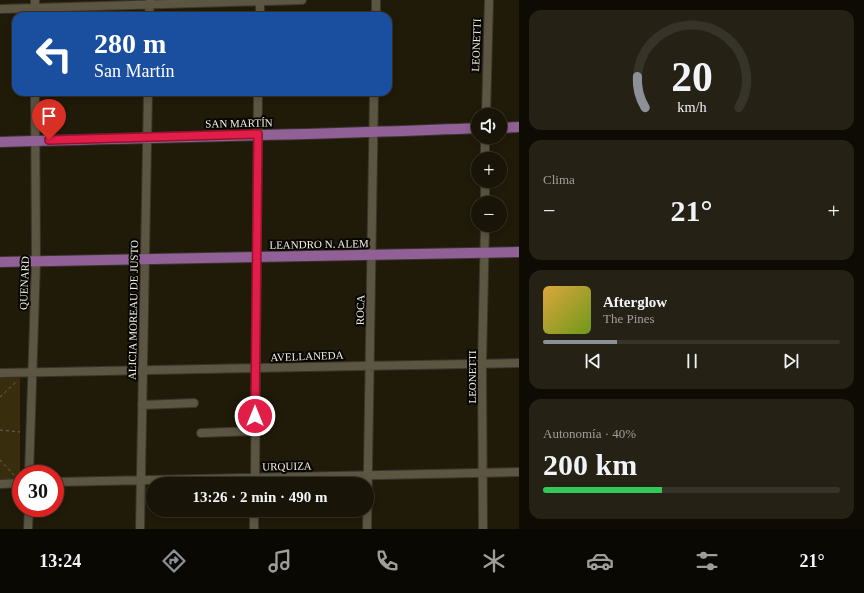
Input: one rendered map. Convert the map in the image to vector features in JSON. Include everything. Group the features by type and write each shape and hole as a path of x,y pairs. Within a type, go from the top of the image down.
{"main road":[{"path":"507,128 519,127"},
{"name":"SAN MARTÍN","path":"0,142 258,134 373,133 471,128"},
{"name":"LEANDRO N. ALEM","path":"0,262 519,252"}],"street":[{"path":"260,0 260,12"},
{"path":"0,9 150,2 302,0"},
{"path":"376,0 376,12"},
{"name":"LEONETTI","path":"486,108 489,0"},
{"path":"149,12 150,2"},
{"name":"QUENARD","path":"29,465 36,261 35,96"},
{"name":"ALICIA MOREAU DE JUSTO","path":"140,529 148,96"},
{"path":"255,477 258,96"},
{"name":"ROCA","path":"367,529 374,96"},
{"name":"LEONETTI","path":"483,529 482,364 485,232"},
{"name":"AVELLANEDA","path":"0,373 143,369 255,369 370,365 519,363"},
{"path":"142,405 194,403"},
{"path":"201,433 255,431"},
{"name":"URQUIZA","path":"345,477 519,472"},
{"name":"URQUIZA","path":"64,482 146,480"},
{"path":"0,484 12,483"},
{"path":"28,529 29,517"},
{"path":"254,517 254,529"}],"path":[{"path":"0,397 20,378"},
{"path":"0,430 20,432"},
{"path":"0,460 12,473"}],"shaded area":[{"path":"0,378 20,378 20,465 12,465 12,481 0,481"}],"route":[{"path":"49,140 258,134 255,416"}]}
